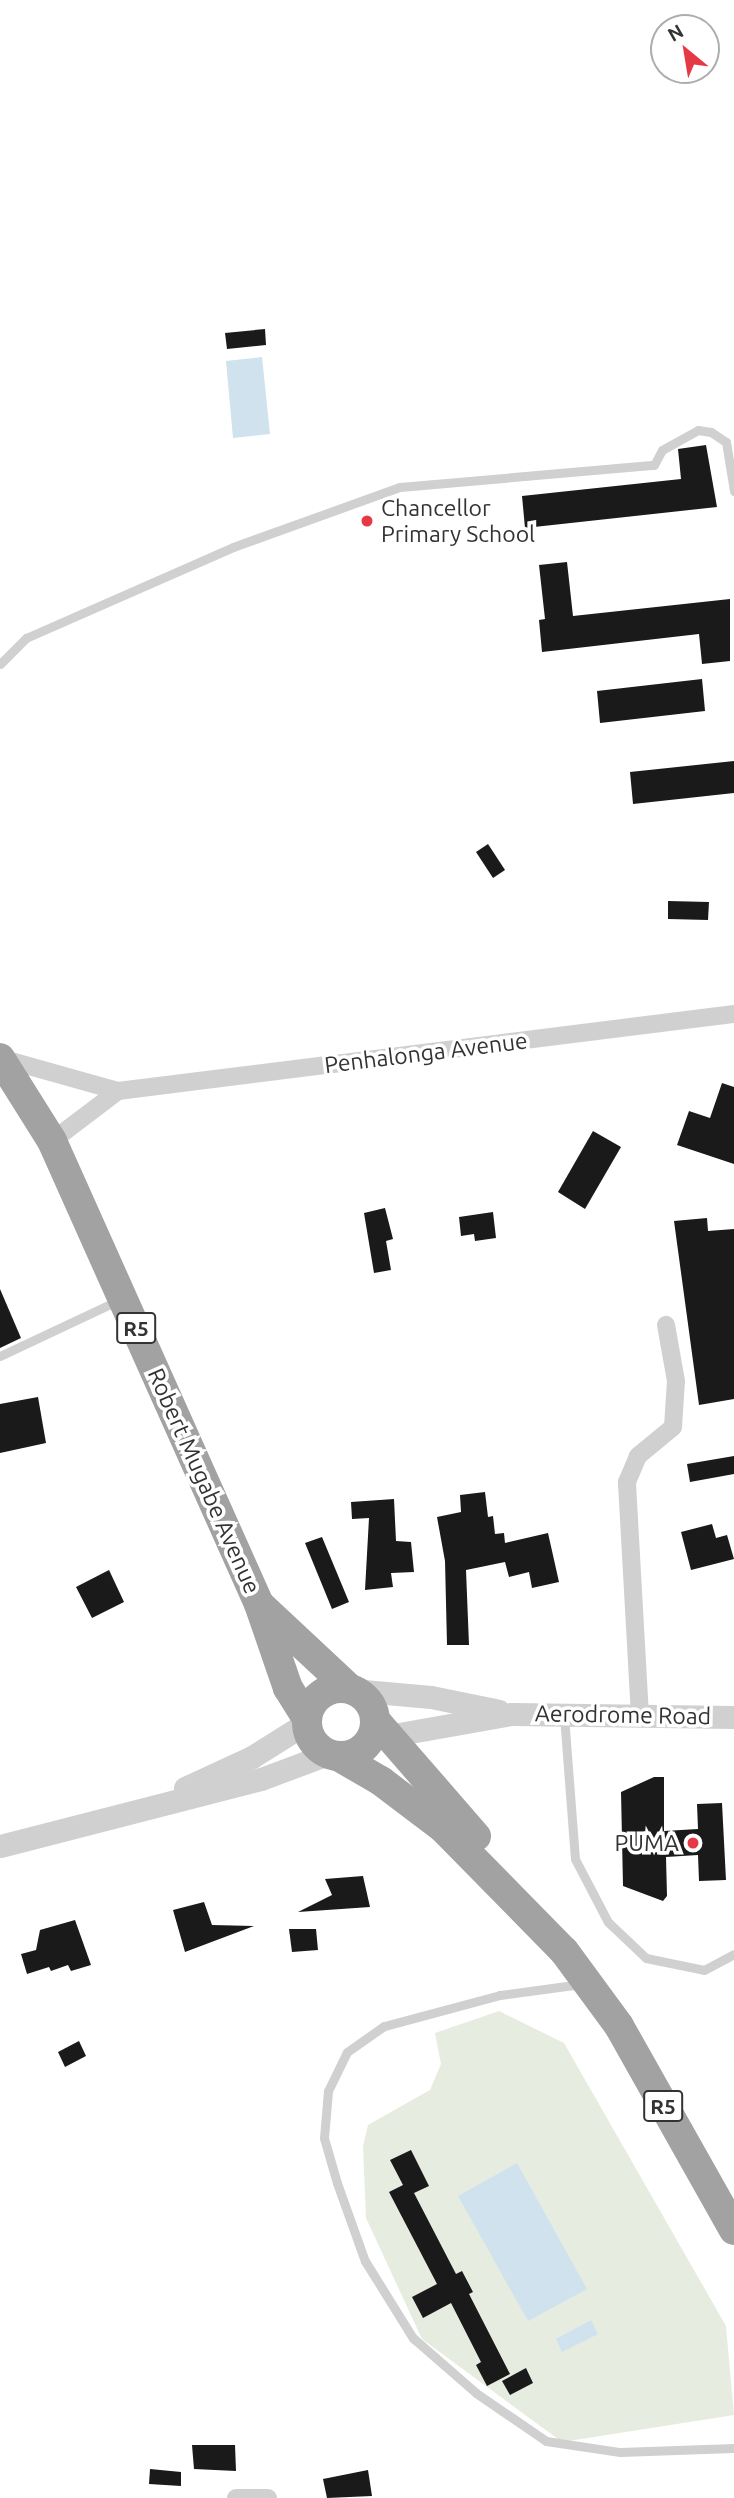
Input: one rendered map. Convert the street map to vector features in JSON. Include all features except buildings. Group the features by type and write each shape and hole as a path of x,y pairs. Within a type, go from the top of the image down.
{"highway":[{"name":"Robert Mugabe Avenue","path":"0,1058 52,1141 124,1298 201,1482 259,1604 275,1656 306,1721"},
{"name":"Robert Mugabe Avenue","path":"259,1604 351,1689"},
{"path":"306,1721 317,1697 338,1688 351,1689"},
{"name":"R5","path":"351,1689 365,1698 378,1731 577,1942 628,2014 734,2192"},
{"name":"R5","path":"306,1721 313,1742 401,1795 443,1828 536,1920 590,1983 734,2230"},
{"path":"333,1755 357,1752 378,1731"}],"street":[{"name":"Penhalonga Avenue","path":"0,1058 118,1091 734,1014"},
{"path":"52,1141 118,1091"},
{"path":"640,1716 627,1482 638,1456 673,1426 676,1381 666,1325"},
{"name":"Aerodrome Road","path":"351,1689 431,1697 512,1714"},
{"name":"Aerodrome Road","path":"378,1731 512,1714 734,1717"},
{"path":"129,1815 252,1757 306,1721"},
{"path":"0,1846 261,1779 333,1755"},
{"path":"236,2498 268,2498"}],"lane":[{"path":"0,664 26,638 184,568 400,487 654,465 662,450 698,430 711,432 726,442 734,491"},
{"path":"0,1356 124,1298"},
{"path":"564,1715 575,1859 608,1922 646,1958 704,1970 734,1954"},
{"path":"590,1983 500,1995 384,2026 347,2052 328,2091 324,2138 337,2183 365,2261 413,2338 476,2393 546,2441 620,2452 734,2448"}],"shaded area":[{"path":"499,2011 564,2043 726,2326 734,2415 562,2442 422,2339 366,2218 363,2146 368,2125 430,2090 441,2064 435,2033"}],"water":[{"path":"262,357 270,434 233,438 226,361"},
{"path":"517,2163 587,2289 528,2321 458,2196"},
{"path":"591,2320 598,2334 562,2352 556,2339"}],"place":[{"name":"Chancellor Primary School","path":"367,521"},
{"name":"PUMA","path":"693,1843"}]}
